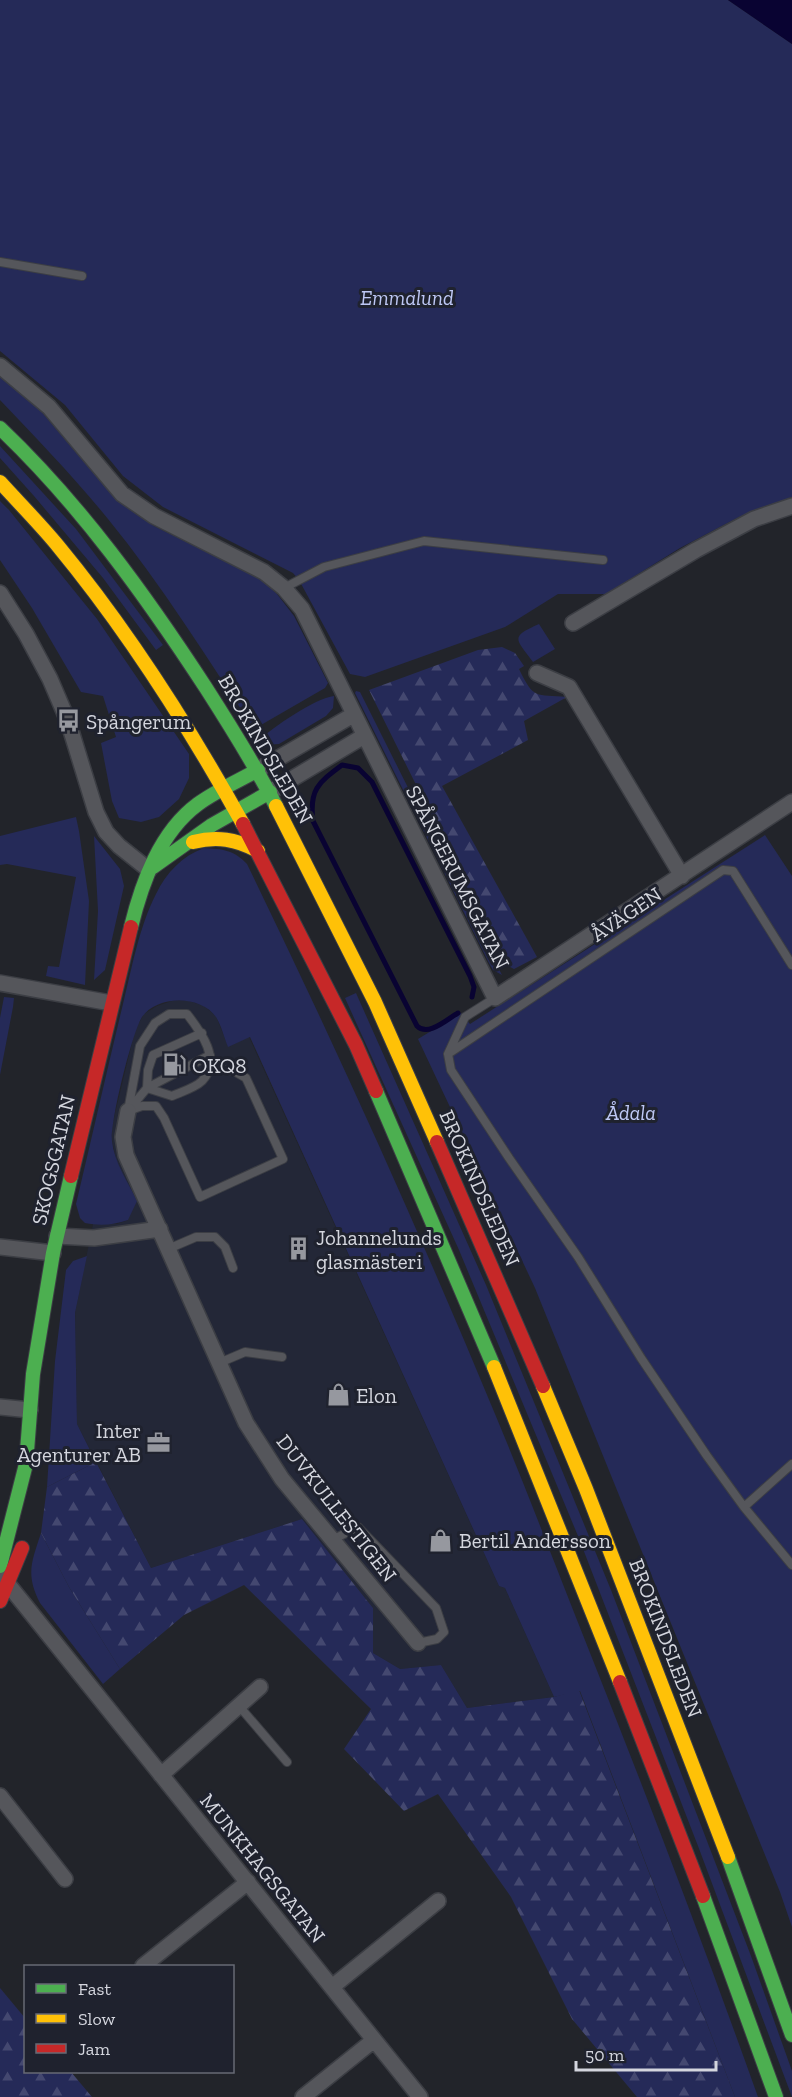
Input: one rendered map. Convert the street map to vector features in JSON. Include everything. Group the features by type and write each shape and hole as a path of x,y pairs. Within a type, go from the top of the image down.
{"main road":[{"name":"BROKINDSLEDEN","path":"0,428 23,450 101,540 171,634 258,770 375,1002 512,1311 586,1489 748,1910 792,2035"},
{"path":"0,482 58,546 136,649 208,761 258,851 356,1045 480,1333 597,1623 710,1916 776,2097"},
{"name":"SKOGSGATAN","path":"0,1566 8,1544 26,1464 38,1334 53,1253 132,921 149,870 172,828 198,804 258,770"},
{"path":"149,870 212,825 270,792"},
{"path":"186,844 211,837 226,838 245,843 258,851"},
{"name":"SKOGSGATAN","path":"26,1464 32,1488 31,1498"},
{"path":"0,1601 4,1580 26,1533"}],"street":[{"name":"SPÅNGERUMSGATAN","path":"0,366 49,407 130,500 154,516 264,572 284,588 302,609 495,998 792,802"},
{"path":"573,623 696,550 754,519 792,506"},
{"path":"0,593 26,634 59,700 83,765 96,812 106,832 119,846 149,870"},
{"path":"537,673 569,687 682,876"},
{"path":"258,770 354,715"},
{"path":"270,792 364,736"},
{"path":"0,982 111,1003"},
{"name":"DUVKULLESTIGEN","path":"128,1111 123,1137 126,1155 246,1424 282,1479 418,1643"},
{"path":"57,1236 94,1238 160,1229"},
{"path":"0,1247 53,1253"},
{"path":"0,1408 30,1410"},
{"name":"MUNKHAGSGATAN","path":"4,1580 420,2097"},
{"path":"161,1775 260,1687"},
{"path":"0,1796 66,1879"},
{"path":"144,1965 248,1882"},
{"path":"332,1987 438,1901"},
{"path":"303,2097 374,2040"}],"lane":[{"path":"0,262 82,276"},
{"path":"284,588 324,567 424,541 603,560"},
{"name":"ÅVÄGEN","path":"448,1054 723,870 733,871 792,965"},
{"path":"495,998 465,1017 448,1054 451,1070 578,1257 641,1358 744,1507 792,1565"},
{"path":"128,1111 140,1046 155,1023 170,1014 187,1014 202,1033 210,1055 210,1069 200,1083 172,1096 147,1088"},
{"path":"147,1088 148,1070 153,1055 202,1033"},
{"path":"128,1111 147,1088 210,1055"},
{"path":"128,1111 142,1106 156,1107 164,1118 200,1197 283,1159 246,1078 234,1071 210,1069"},
{"path":"168,1249 196,1237 215,1237 225,1247 233,1268"},
{"path":"219,1363 245,1352 282,1357"},
{"path":"744,1507 792,1464"},
{"path":"334,1539 358,1527 436,1608 444,1632 437,1640 418,1643"},
{"path":"239,1706 287,1762"}],"shaded area":[{"path":"728,0 792,0 792,44"},
{"path":"172,1001 190,1001 204,1006 216,1016 228,1046 249,1037 499,1586 505,1588 554,1697 467,1708 441,1665 400,1669 373,1653 373,1608 302,1519 151,1568 77,1424 75,1313 93,1224 117,1224 128,1220 112,1140 112,1126 135,1030 144,1014"}],"green space":[{"name":"Emmalund","path":"0,0 728,0 792,44 792,497 739,517 680,548 606,594 558,594 505,627 365,677 350,674 293,573 163,507 123,476 65,405 0,351"},
{"path":"0,376 40,410 101,482 125,506 154,526 261,579 277,594 294,616 328,683 325,688 254,729 184,622 128,544 82,488 0,400"},
{"path":"0,446 76,529 163,645 156,650 103,578 0,458"},
{"path":"0,501 97,619 189,754 189,778 179,799 159,817 141,822 119,818 112,801 101,743 116,737 103,696 81,692 32,608 0,560"},
{"path":"539,624 555,649 533,662 518,639 523,632"},
{"path":"502,647 515,653 524,666 519,669 532,691 542,695 567,697 524,721 528,740 442,786 537,957 514,969 505,964 369,690 478,650"},
{"path":"356,691 360,692 502,975 493,970 489,963"},
{"path":"334,696 333,708 326,716 279,744 266,745 258,741 305,708"},
{"path":"76,817 89,901 85,985 46,976 48,966 59,967 76,877 7,864 0,865 0,836"},
{"name":"Ådala","path":"765,835 792,876 792,1927 780,1892 535,1288 418,1039 461,1013 470,1024"},
{"path":"94,836 120,869 124,886 105,970 94,980 98,911"},
{"path":"204,848 228,851 247,864 406,1206 527,1492 670,1858 758,2097 735,2097 580,1691 554,1697 505,1588 499,1586 250,1037 228,1047 216,1017 209,1010 190,1002 179,1000 158,1005 142,1017 122,1078 112,1131 113,1149 118,1164 137,1201 128,1220 123,1222 85,1223 80,1218 76,1204 140,934 156,894 170,872 196,851"},
{"path":"356,993 486,1285 611,1590 751,1956 792,2071 792,2097 578,1536 459,1250 345,998"},
{"path":"4,997 14,998 0,1075 0,1018"},
{"path":"87,1256 75,1313 77,1424 96,1462 47,1487 55,1361 66,1270 73,1261"},
{"path":"96,1462 151,1568 302,1519 373,1608 373,1653 400,1669 441,1665 467,1708 554,1697 579,1690 735,2097 637,2097 572,2019 511,1897 438,1794 404,1811 344,1749 371,1709 244,1585 184,1615 120,1669 69,1587 41,1533 47,1487"},
{"path":"41,1533 69,1587 120,1669 103,1684 40,1603 35,1593 31,1575"},
{"path":"0,1988 24,2017 24,2073 72,2073 92,2097 0,2097"}],"waterway":[{"path":"458,1013 432,1029 426,1030 417,1026 313,821 312,802 317,788 342,765 358,768 372,782 470,976 474,987 472,997"}],"traffic: fast":[{"path":"0,428 85,519 136,585 215,703 276,806"},
{"path":"131,927 154,859 173,829 198,804 258,770"},
{"path":"153,867 212,825 270,792"},
{"path":"376,1091 494,1367"},
{"path":"0,1566 26,1464 33,1374 53,1253 71,1176"},
{"path":"728,1857 792,2035"},
{"path":"703,1896 776,2097"}],"traffic: slow":[{"path":"0,482 58,546 109,612 157,681 243,824"},
{"path":"276,806 375,1002 437,1142"},
{"path":"193,842 210,839 226,840 258,851"},
{"path":"494,1367 620,1682"},
{"path":"543,1386 586,1489 728,1857"}],"traffic: jam":[{"path":"243,824 356,1045 376,1091"},
{"path":"71,1176 131,927"},
{"path":"437,1142 543,1386"},
{"path":"0,1601 22,1548"},
{"path":"620,1682 703,1896"}],"place":[{"name":"Spångerum","path":"68,721"},
{"name":"OKQ8","path":"174,1065"},
{"name":"Johannelunds glasmästeri","path":"298,1249"},
{"name":"Elon","path":"338,1395"},
{"name":"Inter Agenturer AB","path":"159,1442"},
{"name":"Bertil Andersson","path":"441,1540"}]}
